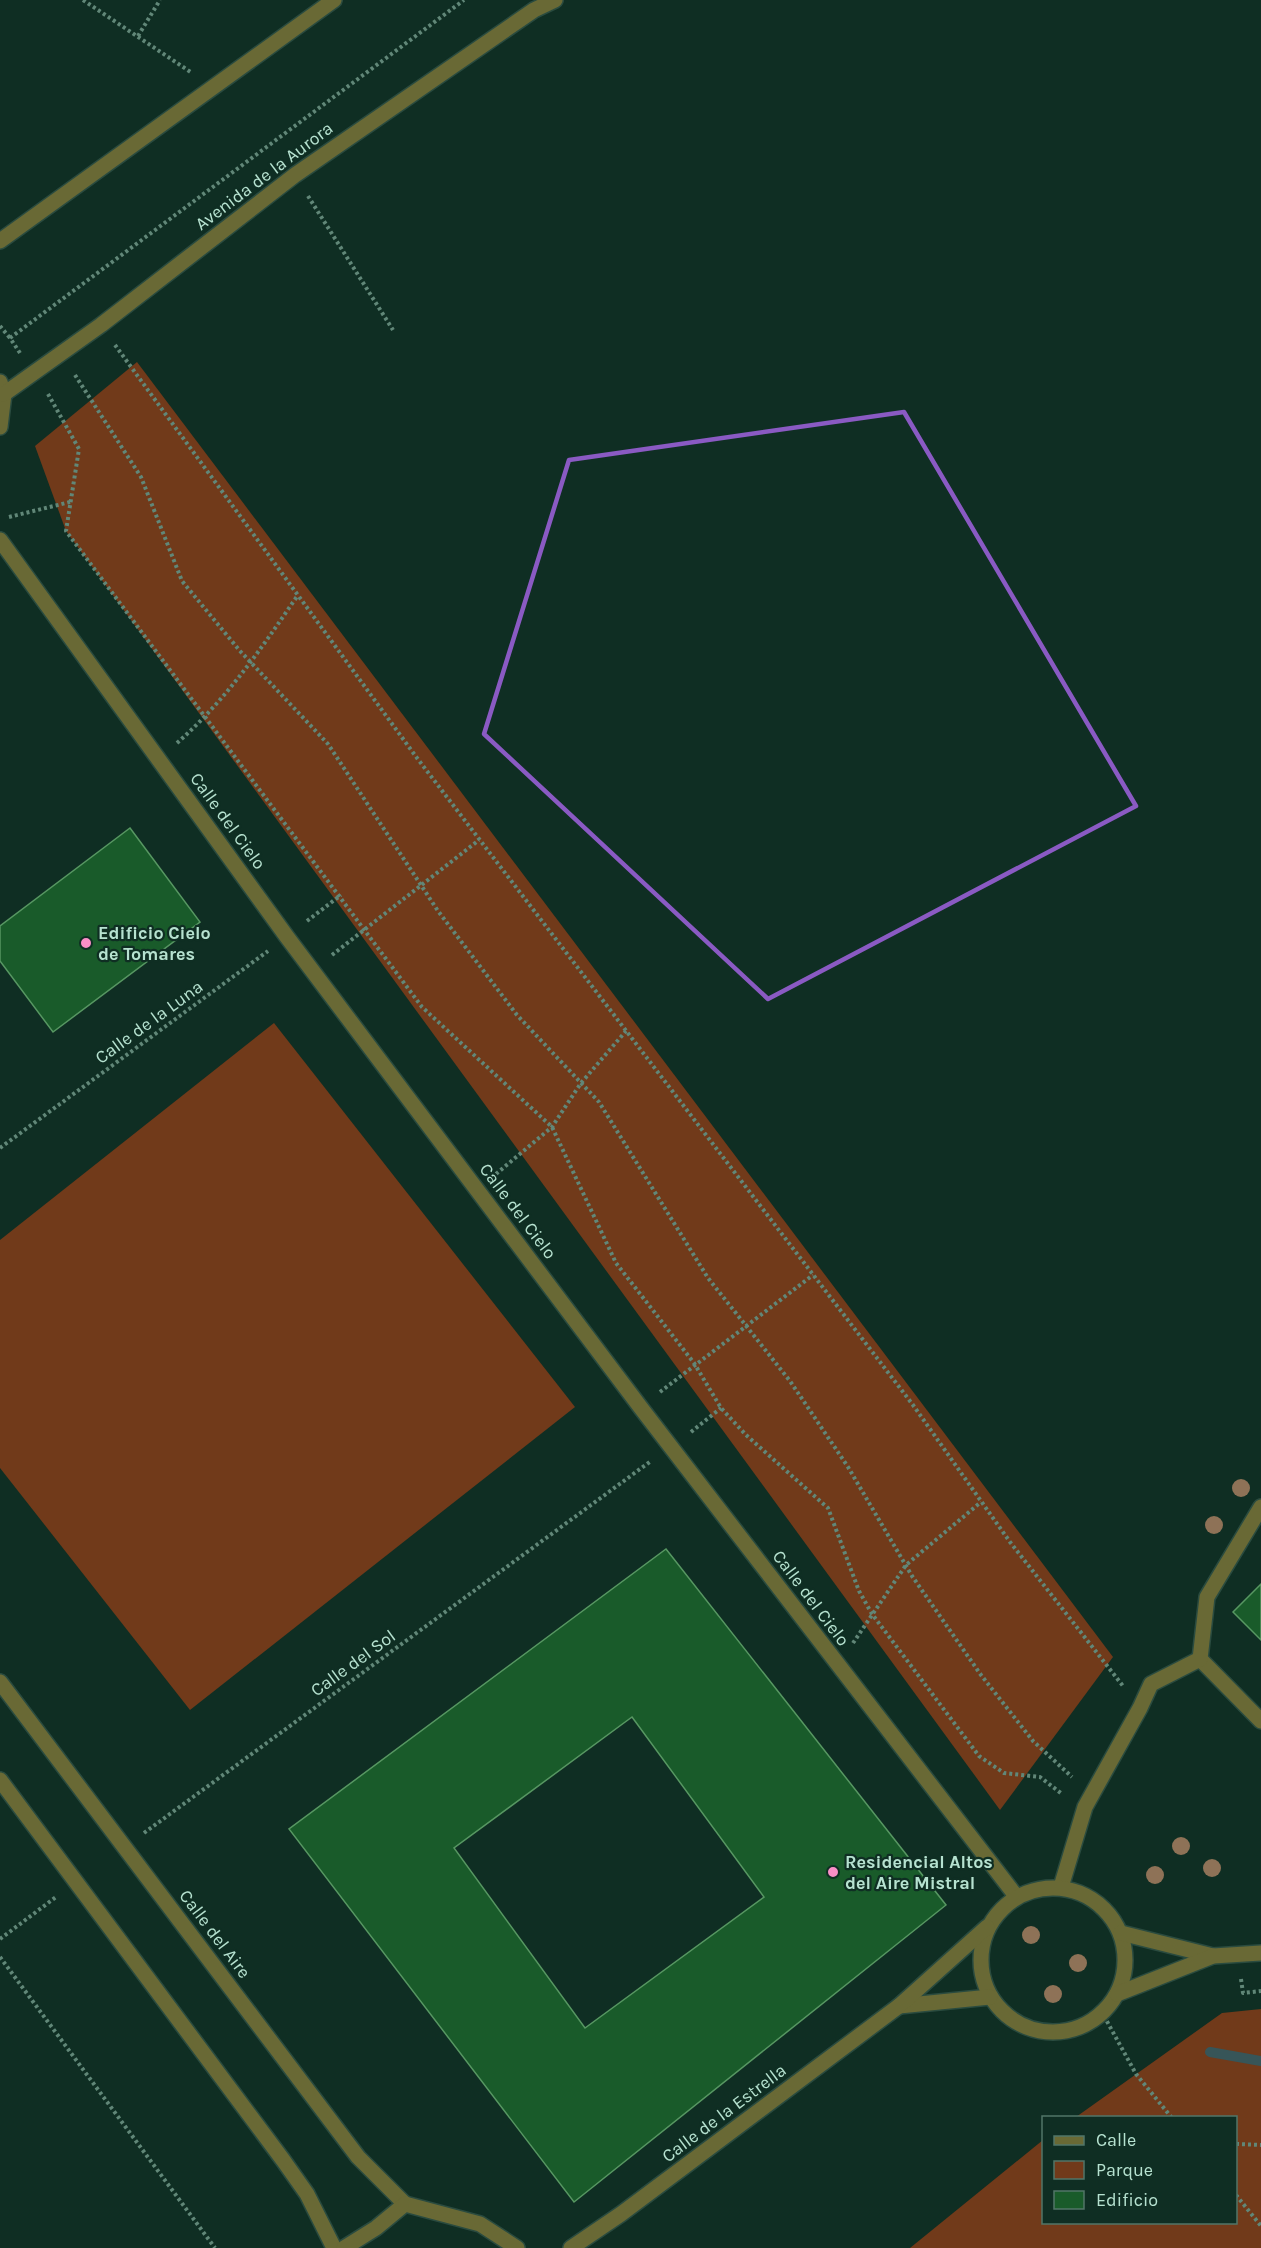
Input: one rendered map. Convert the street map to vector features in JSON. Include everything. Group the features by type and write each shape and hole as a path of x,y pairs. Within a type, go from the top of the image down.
{"street":[{"path":"0,241 334,0"},
{"name":"Avenida de la Aurora","path":"2,388 35,373 295,175 534,10 555,0"},
{"path":"0,427 2,388"},
{"name":"Calle del Cielo","path":"0,540 287,937 641,1408 1016,1896"},
{"path":"1200,1659 1207,1597 1261,1507"},
{"path":"1061,1887 1087,1800 1140,1708 1151,1684 1200,1659"},
{"path":"1200,1659 1261,1721"},
{"name":"Calle del Aire","path":"0,1682 358,2157 405,2204"},
{"path":"0,1780 301,2185 334,2248"},
{"path":"1061,1887 1069,1888 1099,1902 1110,1914 1121,1933 1126,1955 1125,1971 1117,1994 1102,2012 1082,2026 1048,2032 1016,2023 990,1997 980,1970 981,1947 987,1927 1016,1896 1061,1887"},
{"name":"Calle de la Estrella","path":"571,2248 621,2214 899,2006 987,1927"},
{"path":"1121,1933 1213,1956 1261,1953"},
{"path":"1117,1994 1213,1956"},
{"path":"899,2006 990,1997"},
{"path":"344,2248 376,2228 405,2204 480,2224 517,2248"}],"path":[{"path":"83,0 213,87"},
{"path":"138,36 160,0"},
{"path":"10,338 464,0"},
{"path":"295,175 393,330"},
{"path":"101,325 479,840 913,1405 981,1502 1140,1708"},
{"path":"0,326 35,373 79,449 66,531 366,928 422,1007 552,1127 616,1263 694,1363 721,1408 746,1435 828,1508 859,1591 872,1614 979,1756 1004,1773 1040,1777 1087,1800"},
{"path":"61,354 141,477 182,581 252,663 328,744 421,885 517,1015 599,1102 708,1278 790,1381 848,1467 906,1565 981,1675 1033,1741 1087,1800"},
{"path":"0,519 70,502"},
{"path":"158,759 207,717 252,663 297,595"},
{"path":"312,970 479,840"},
{"name":"Calle de la Luna","path":"0,1148 341,895"},
{"path":"477,1190 552,1127 581,1083 626,1031"},
{"path":"641,1408 694,1363 813,1275"},
{"name":"Calle del Sol","path":"125,1847 721,1408"},
{"path":"838,1666 906,1565 981,1502"},
{"path":"0,1939 76,1883"},
{"path":"0,1957 215,2248"},
{"path":"1102,2012 1136,2074 1170,2116"},
{"path":"1237,2145 1261,2145"},
{"path":"1237,2195 1261,2226"}],"highlighted area":[{"path":"904,412 1136,806 768,999 484,734 569,460"}],"green space":[{"path":"137,362 1113,1657 1000,1810 66,531 35,446"},
{"path":"274,1023 575,1407 190,1710 0,1468 0,1240"},
{"path":"1261,2009 1261,2248 910,2248 1042,2141 1042,2224 1237,2224 1237,2116 1077,2116 1222,2013"}],"building":[{"name":"Edificio Cielo de Tomares","path":"130,828 200,922 53,1032 0,961 0,926"},
{"name":"Residencial Altos del Aire Mistral","path":"666,1549 946,1905 574,2202 289,1829","holes":["632,1717 764,1897 585,2028 454,1848"]},
{"path":"1261,1584 1261,1640 1233,1612"}],"waterway":[{"path":"1210,2052 1261,2061"}],"place":[{"name":"Edificio Cielo de Tomares","path":"86,943"},
{"name":"Residencial Altos del Aire Mistral","path":"833,1872"}]}
